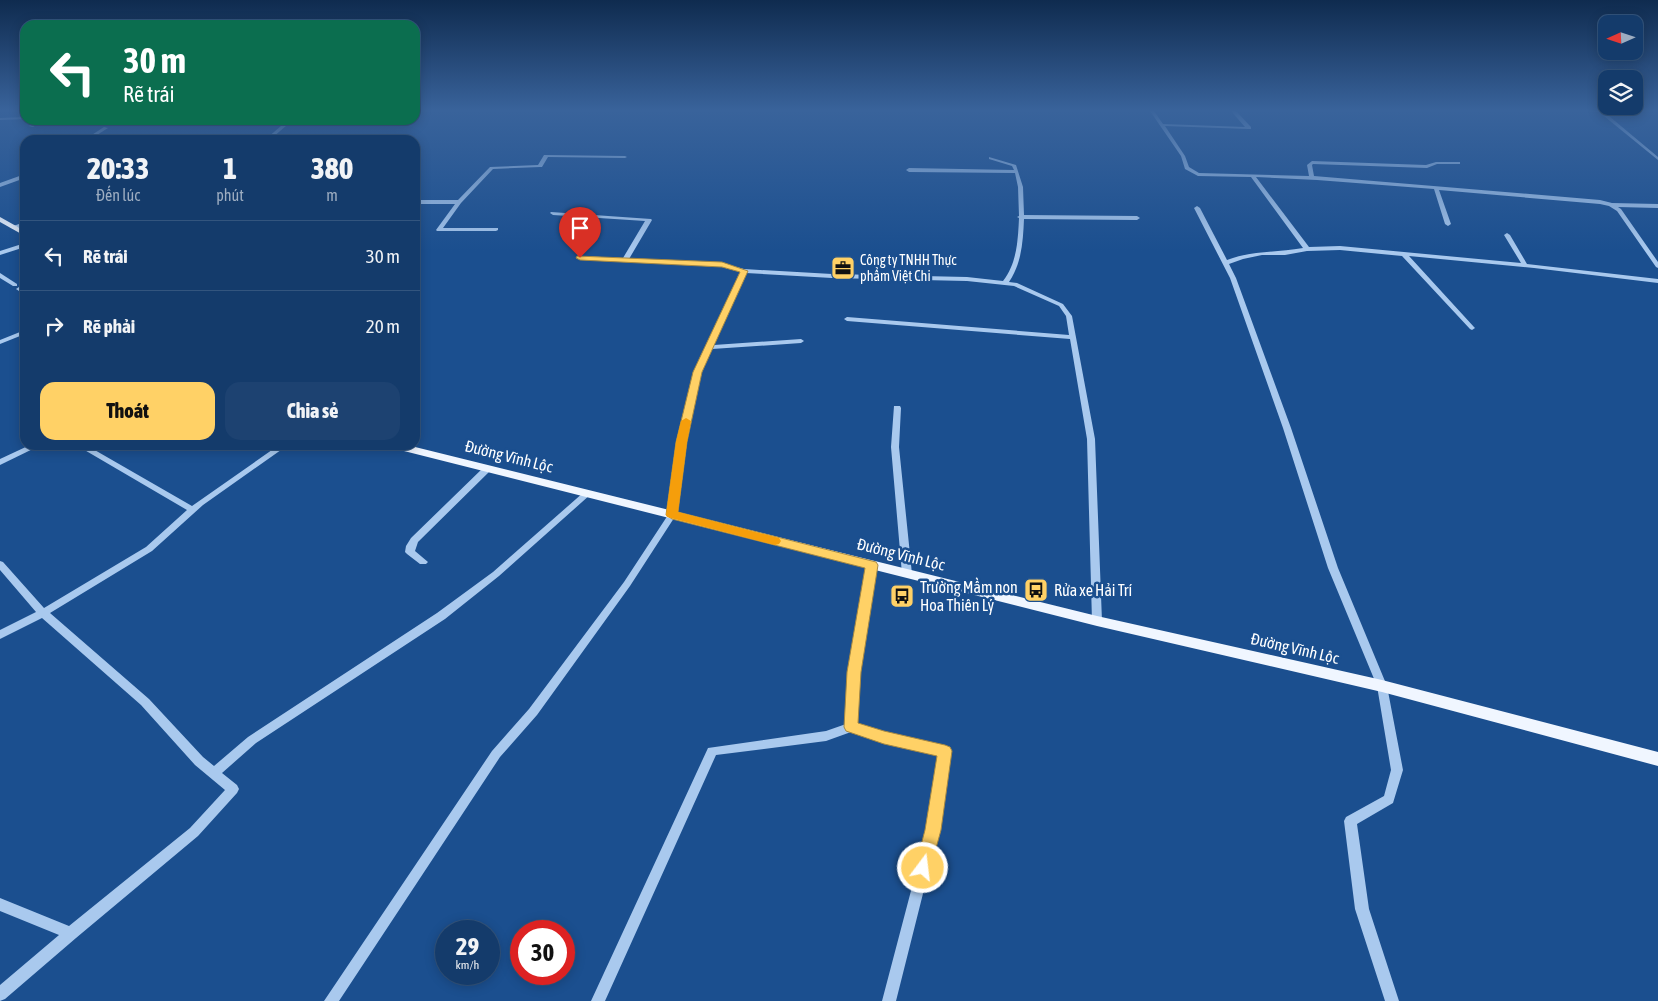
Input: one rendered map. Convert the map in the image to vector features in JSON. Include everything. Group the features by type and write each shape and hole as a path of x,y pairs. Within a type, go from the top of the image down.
{"main road":[{"path":"0,219 20,231"},
{"name":"Đường Vĩnh Lộc","path":"417,450 1097,622 1382,686 1658,759"}],"street":[{"path":"496,229 439,230 459,202 492,168 540,166 545,158"},
{"path":"991,158 1014,165 1018,172 1022,192 1020,244 1015,268 1006,283"},
{"path":"1183,158 1188,168 1198,174 1312,178 1514,193 1611,205 1658,206"},
{"path":"1312,178 1310,164 1313,162 1424,167 1436,163 1458,163"},
{"path":"909,170 1018,172"},
{"path":"1252,175 1307,249"},
{"path":"0,185 20,178"},
{"path":"1436,188 1448,224"},
{"path":"420,202 459,202"},
{"path":"1611,205 1619,210 1658,266"},
{"path":"1198,208 1234,278 1287,428 1333,568 1382,686 1398,770 1389,799 1350,821 1362,909 1392,1001"},
{"path":"553,213 649,220 625,260"},
{"path":"1020,217 1137,218"},
{"path":"13,227 20,225"},
{"path":"1507,235 1524,266"},
{"path":"0,253 20,247"},
{"path":"1226,263 1262,253 1286,253 1307,249 1340,248 1658,280"},
{"path":"1404,254 1472,328"},
{"path":"580,258 722,265 744,271 832,276 966,279 1015,284 1061,305 1069,316 1091,439 1097,622"},
{"path":"331,1001 496,754 533,712 627,584 672,515 683,433 698,372 744,271"},
{"path":"0,275 20,289"},
{"path":"847,319 1073,337"},
{"path":"0,342 20,334"},
{"path":"710,347 801,341"},
{"path":"897,408 895,447 907,574"},
{"path":"0,462 26,450"},
{"path":"89,450 193,510"},
{"path":"0,635 43,613 149,549 193,510 249,467 276,450"},
{"path":"423,562 410,552 414,540 487,469"},
{"path":"214,773 252,740 441,616 496,574 587,494"},
{"path":"0,564 43,613 145,702 199,761 233,789 194,832 71,932 0,994"},
{"path":"851,727 854,672 872,565"},
{"path":"598,1001 712,751 826,736 851,727 884,737 945,751 933,830 888,1001"},
{"path":"0,904 71,932"}],"slow traffic":[{"path":"686,421 681,442 672,515 775,541"}],"place":[{"name":"Công ty TNHH Thực phẩm Việt Chi","path":"843,268"},
{"name":"Rửa xe Hải Trí","path":"1036,590"},
{"name":"Trường Mầm non Hoa Thiên Lý","path":"902,596"}],"route":[{"path":"580,258 722,265 744,271 723,321 698,372 681,442 672,515 872,565 854,672 851,727 884,737 945,751 933,830 923,868"}]}
